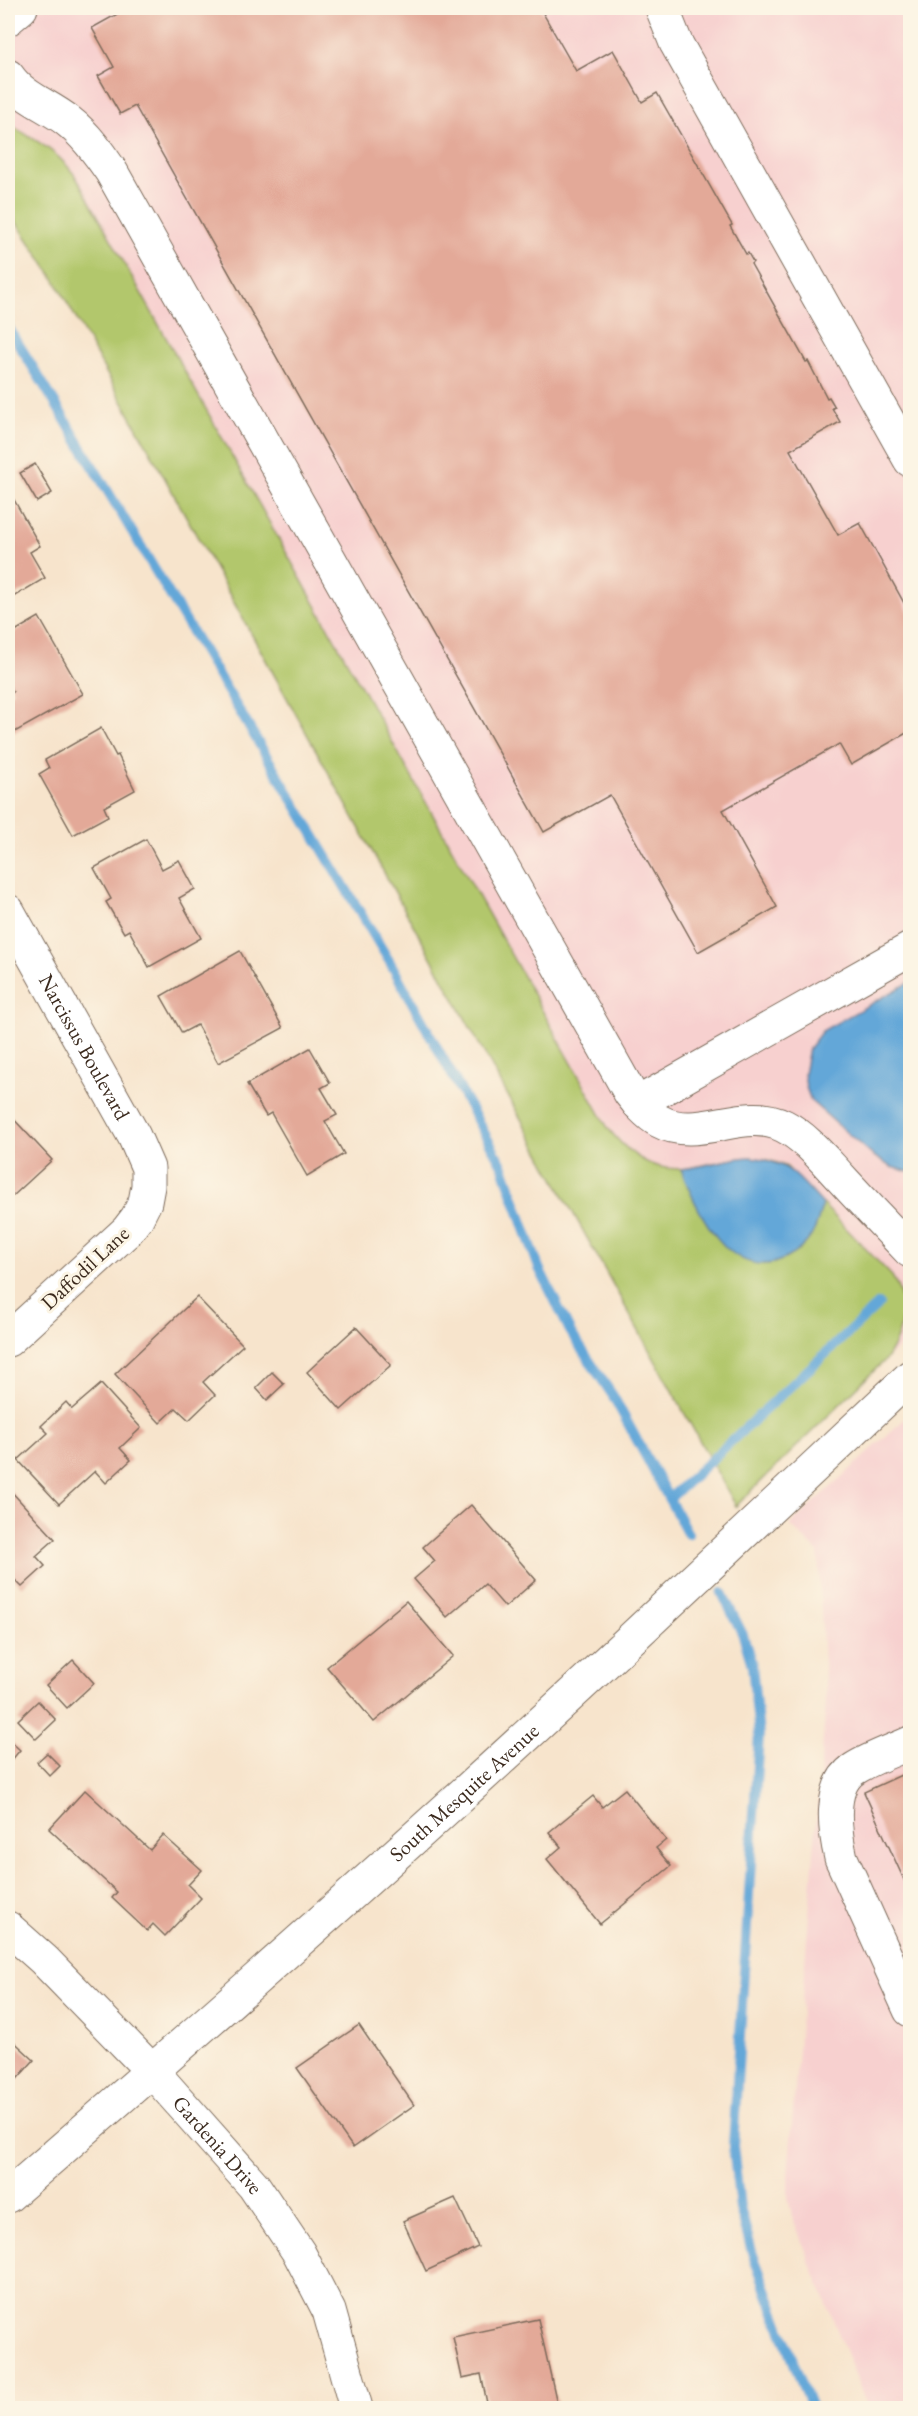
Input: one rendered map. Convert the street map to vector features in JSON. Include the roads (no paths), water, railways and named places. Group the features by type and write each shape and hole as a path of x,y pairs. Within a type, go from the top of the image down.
{"street":[{"path":"8,19 21,8"},
{"path":"662,8 676,43 910,460"},
{"path":"8,76 29,97 50,108 83,135 111,171 630,1093 660,1122 685,1128 756,1118 770,1120 784,1126 811,1146 910,1251"},
{"name":"Narcissus Boulevard","path":"8,911 134,1136 148,1168 148,1186"},
{"path":"638,1103 910,949"},
{"name":"Daffodil Lane","path":"8,1340 127,1231 144,1202 148,1186"},
{"name":"South Mesquite Avenue","path":"8,2196 152,2071 468,1788 910,1377"},
{"path":"910,1743 854,1769 846,1777 838,1800 836,1837 841,1858 910,2010"},
{"name":"Gardenia Drive","path":"8,1928 44,1960 152,2071 254,2186 299,2253 329,2311 356,2409"}],"water":[{"path":"910,982 910,1172 891,1167 872,1155 811,1101 804,1074 809,1048 822,1031"},
{"path":"751,1157 775,1163 792,1172 822,1203 815,1228 807,1242 786,1258 766,1264 748,1262 733,1253 718,1239 706,1223 681,1169"}],"waterway":[{"path":"8,327 391,964 503,1167 539,1268 571,1333 613,1396 688,1534"},
{"path":"669,1499 879,1304"},
{"path":"722,1593 743,1635 752,1665 759,1735 733,2146 740,2208 752,2252 811,2408"}]}
